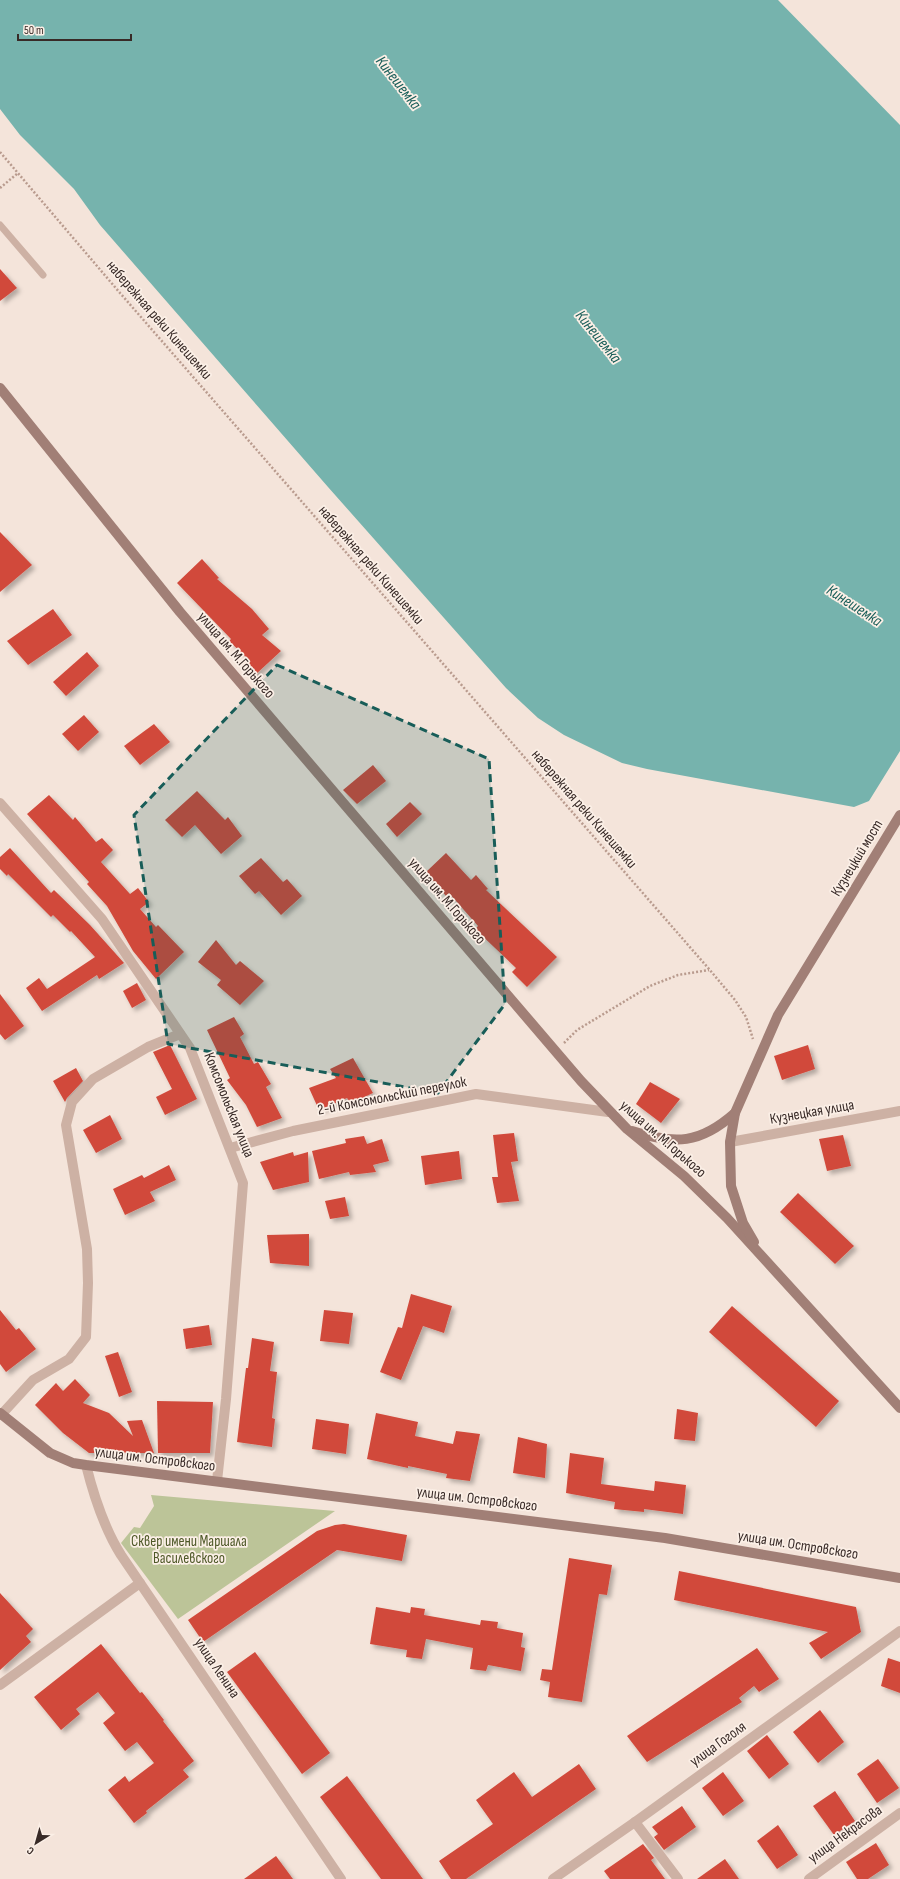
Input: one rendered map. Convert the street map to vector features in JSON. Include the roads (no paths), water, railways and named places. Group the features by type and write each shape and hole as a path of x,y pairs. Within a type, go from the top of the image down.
{"street":[{"name":"улица им. М.Горького","path":"0,388 180,612 608,1112 627,1130 703,1194 762,1256 900,1408"},
{"name":"Комсомольская улица","path":"0,803 102,919 190,1048 243,1183 242,1214 226,1399 217,1481"},
{"name":"Кузнецкий мост","path":"735,1113 778,1015 900,815"},
{"path":"1,1414 33,1380 69,1359 86,1337 88,1283 87,1249 66,1125 72,1102 93,1079 148,1047 180,1034"},
{"name":"2-й Комсомольский переулок","path":"230,1148 293,1131 476,1094 608,1112"},
{"name":"Кузнецкая улица","path":"730,1142 900,1111"},
{"path":"627,1130 656,1138 677,1141 690,1139 708,1132 724,1123 735,1113"},
{"path":"735,1113 730,1142 731,1186 744,1223 762,1256"},
{"name":"улица им. Островского","path":"1,1414 50,1453 73,1463 86,1466 217,1481 665,1538 900,1578"},
{"name":"улица Ленина","path":"86,1466 91,1487 109,1536 341,1879"},
{"path":"0,1686 140,1583"},
{"name":"улица Гоголя","path":"553,1879 635,1822 900,1631"},
{"name":"улица Некрасова","path":"808,1879 900,1813"},
{"path":"635,1822 678,1879"}],"lane":[{"path":"0,225 43,275"}],"water":[{"name":"Кинешемка","path":"0,0 778,0 900,125 900,751 869,801 854,807 647,769 622,763 564,735 538,718 506,688 328,487 100,225 74,189 20,135 0,109"}],"park label":[{"name":"Сквер имени Маршала Василевского","path":"189,1550"}]}
